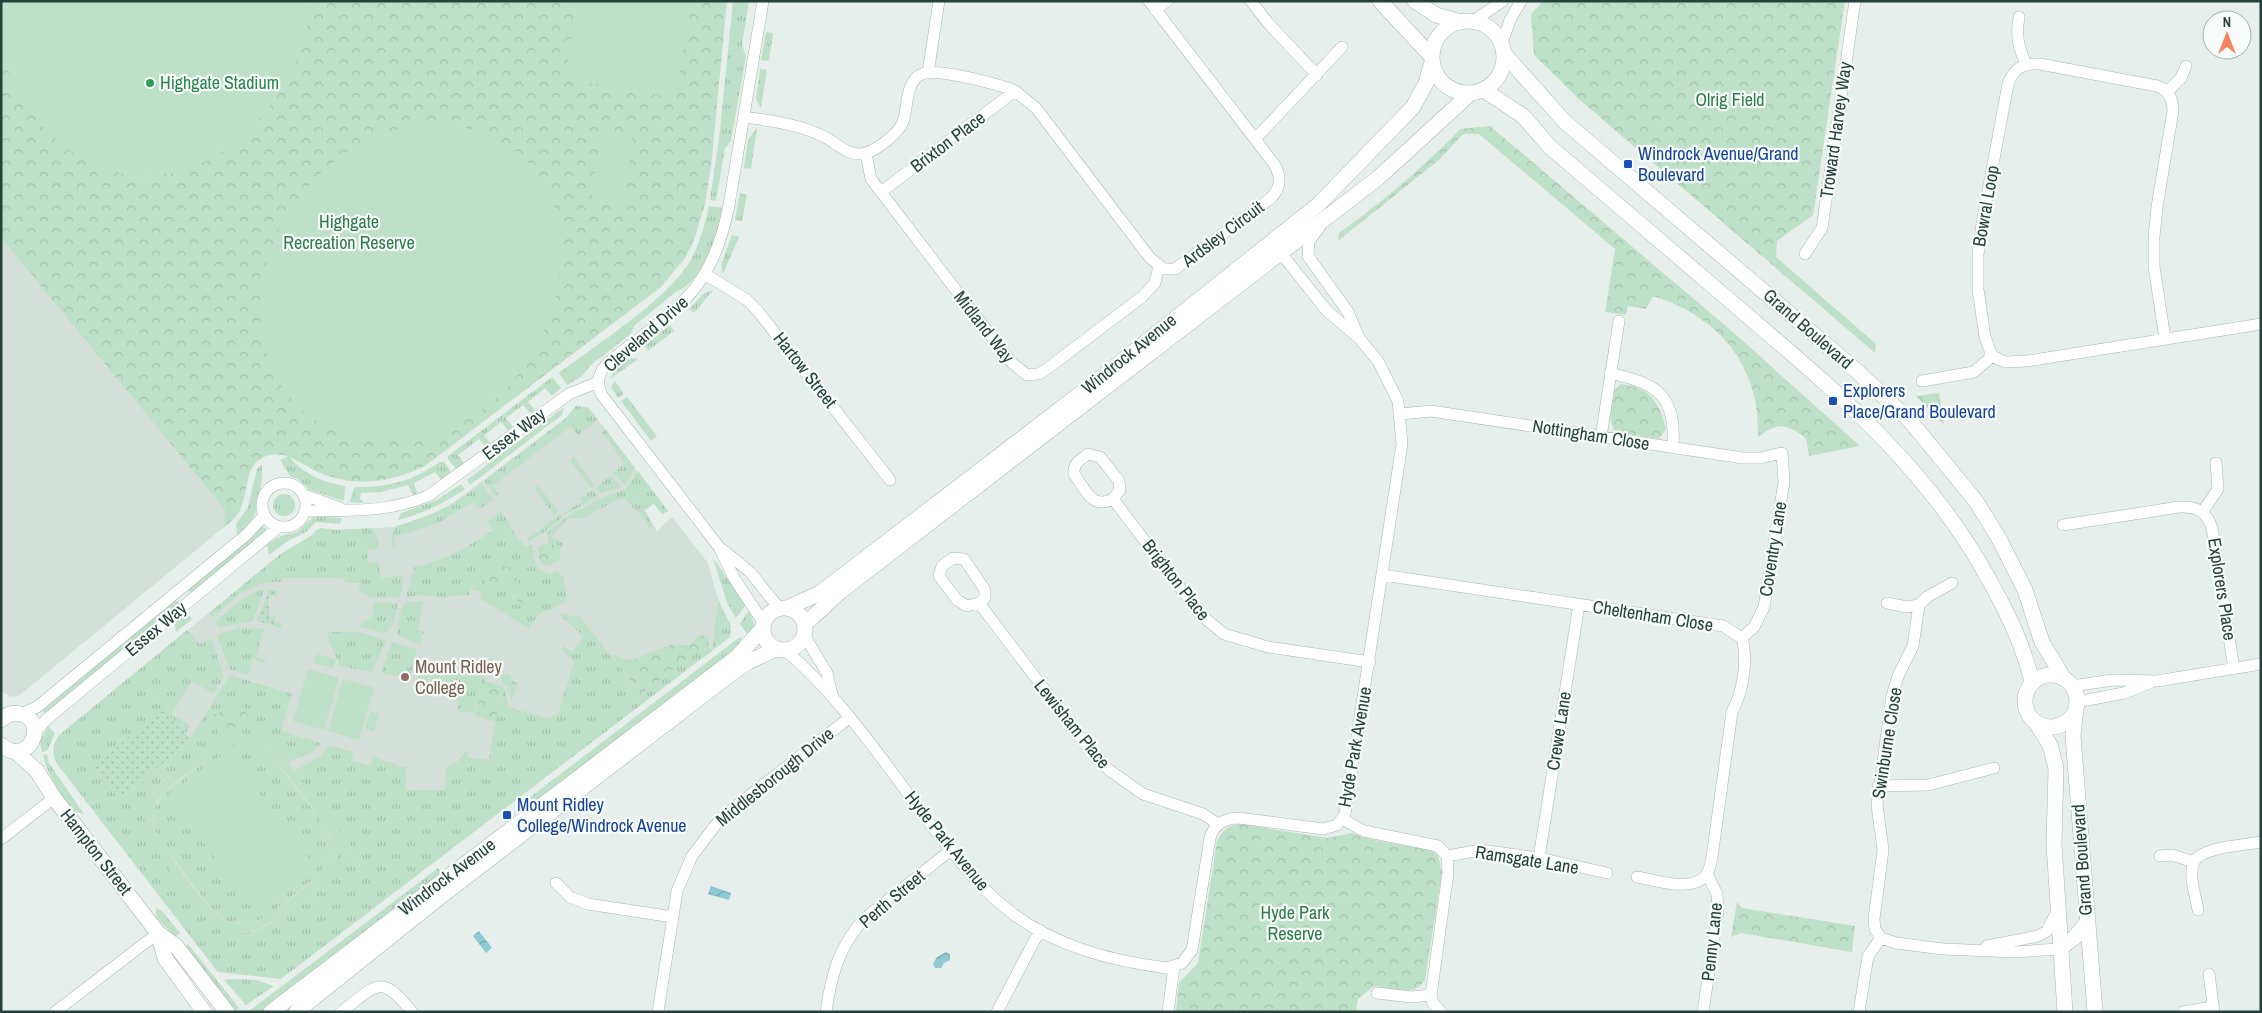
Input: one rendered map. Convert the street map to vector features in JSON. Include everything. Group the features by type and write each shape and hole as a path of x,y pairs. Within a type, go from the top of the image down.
{"street":[{"name":"Cleveland Drive","path":"763,1 726,222 715,257 706,274 689,297 675,311 603,367 598,382 602,394 719,547 734,578 763,625"},
{"path":"744,117 799,126 826,138 852,154 866,153 899,130 905,116 913,81 922,74 928,73 939,1"},
{"path":"1152,6 1168,1"},
{"path":"1251,1 1268,23 1317,75"},
{"path":"1380,1 1432,59 1442,81 1450,88 1478,91 1500,76 1503,49 1510,20 1521,1"},
{"path":"1415,1 1436,15 1485,25 1495,33 1503,49"},
{"path":"1432,59 1434,45 1440,34 1450,26 1467,22 1503,1"},
{"name":"Troward Harvey Way","path":"1805,254 1822,228 1855,1"},
{"name":"Ardsley Circuit","path":"928,73 975,80 1015,91 1036,108 1159,266 1170,270 1182,266 1275,194 1280,182 1278,170 1152,6"},
{"path":"2019,17 2016,34 2019,49 2026,64 2040,64 2157,86 2167,92 2172,101 2173,111 2157,207 2154,253 2165,339"},
{"path":"1255,139 1342,47"},
{"name":"Grand Boulevard","path":"1503,49 1565,122 1858,372 1911,422 1957,476 1997,535 2025,590 2042,642 2068,681"},
{"name":"Windrock Avenue","path":"804,630 841,591 1277,247 1413,107 1426,83 1432,59"},
{"name":"Bowral Loop","path":"1992,356 1982,323 1978,289 1978,255 2008,84 2014,72 2026,64"},
{"path":"2167,92 2182,78 2186,66"},
{"name":"Brixton Place","path":"881,192 1015,91"},
{"name":"Windrock Avenue","path":"783,608 820,593 1102,377 1277,247 1328,217 1414,147 1478,91"},
{"name":"Grand Boulevard","path":"1478,91 1523,116 1550,147 1813,372 1862,415 1897,451 1954,521 1980,561 2018,635 2032,682"},
{"name":"Midland Way","path":"866,153 868,172 881,192 1011,362 1016,368 1027,375 1038,374 1044,371 1142,297 1155,283 1159,266"},
{"name":"Hyde Park Avenue","path":"1328,217 1309,242 1308,256 1348,312 1359,338"},
{"name":"Hyde Park Avenue","path":"1218,824 1231,818 1239,818 1323,829 1337,825 1342,819 1347,805 1370,662 1402,444 1398,401 1388,376 1359,338 1327,311 1277,247"},
{"name":"Hartow Street","path":"706,274 747,300 757,310 890,480"},
{"path":"1601,436 1619,321"},
{"path":"1922,381 1974,372 1992,356 1997,360 2014,363 2261,324"},
{"path":"1610,373 1642,382 1654,388 1665,400 1671,411 1674,425 1672,447"},
{"name":"Essex Way","path":"34,737 46,719 279,527 286,528 299,523 306,511 376,510 403,506 428,496 569,394 598,382"},
{"name":"Nottingham Close","path":"1400,414 1431,411 1744,458 1760,458 1782,453"},
{"name":"Coventry Lane","path":"1742,638 1754,627 1764,608 1784,482 1782,453"},
{"path":"1088,454 1100,457 1120,481 1120,490 1114,499 1102,504 1095,501 1074,474 1077,462 1088,454"},
{"path":"2063,525 2179,506 2197,508 2203,512 2218,489 2216,463"},
{"name":"Essex Way","path":"8,715 37,707 246,535 264,516 262,504 266,492 271,487 277,484 291,484 304,495 346,510"},
{"path":"304,495 306,511"},
{"name":"Brighton Place","path":"1114,499 1200,615 1224,634 1268,647 1370,662"},
{"name":"Explorers Place","path":"2203,512 2212,528 2234,668"},
{"path":"264,516 268,521 279,527"},
{"name":"Cleveland Drive","path":"719,547 750,572 783,608"},
{"path":"953,558 964,559 986,590 984,598 979,604 967,606 956,600 939,576 942,566 953,558"},
{"name":"Cheltenham Close","path":"1383,575 1723,626 1742,638"},
{"path":"1887,603 1907,606 1919,605 1927,597 1952,583"},
{"name":"Lewisham Place","path":"979,604 1087,746 1109,770 1142,794 1203,814 1218,824"},
{"name":"Crewe Lane","path":"1540,858 1578,604"},
{"name":"Swinburne Close","path":"1881,938 1875,929 1874,919 1883,850 1877,805 1878,786 1892,696 1898,676 1914,646 1919,605"},
{"path":"783,608 799,614 804,630 797,646 780,650 767,643 763,625 772,610 783,608"},
{"name":"Windrock Avenue","path":"272,1012 737,656 763,625"},
{"name":"Hyde Park Avenue","path":"804,630 827,673 832,695"},
{"path":"1637,877 1683,884 1700,881 1707,874 1712,857 1732,712 1739,700 1746,651 1742,638"},
{"name":"Windrock Avenue","path":"296,1012 440,897 732,673 748,662 780,650"},
{"name":"Hyde Park Avenue","path":"780,650 832,695 969,873 1011,913 1040,930 1078,948 1104,956 1147,965 1174,967"},
{"path":"2157,681 2068,681 2046,675 2032,682 2027,689 2024,704 2026,711 2036,723 2044,726 2060,725 2067,721 2077,705 2124,693 2157,681 2261,664"},
{"path":"2068,681 2077,705"},
{"name":"Grand Boulevard","path":"2077,705 2073,736 2095,1012"},
{"path":"1,746 16,752 25,749 34,737 31,721 8,715"},
{"name":"Middlesborough Drive","path":"658,1012 673,917 683,872 706,834 742,800 849,718"},
{"name":"Grand Boulevard","path":"2036,723 2050,745 2056,768 2054,844 2059,949 2065,1012"},
{"name":"Hampton Street","path":"34,737 37,771"},
{"name":"Hampton Street","path":"16,752 37,771 54,798 158,933 176,946 227,1012"},
{"path":"1878,786 1928,785 1994,768"},
{"path":"1,839 54,798"},
{"path":"1342,819 1364,831 1438,846 1447,856 1448,873 1431,995 1432,1002 1441,1012"},
{"path":"1168,1012 1174,967 1187,960 1192,950 1210,838 1218,824"},
{"path":"2198,910 2192,873 2194,862 2206,852 2261,842"},
{"name":"Perth Street","path":"826,1012 834,968 842,947 853,932 869,915 952,850"},
{"name":"Ramsgate Lane","path":"1447,856 1481,850 1540,858 1607,873"},
{"path":"2160,856 2172,855 2194,862"},
{"name":"Penny Lane","path":"1703,1012 1718,903 1717,894 1707,874"},
{"path":"556,883 570,897 588,904 673,917"},
{"path":"1974,949 2038,936 2047,931 2058,909"},
{"path":"1859,1012 1868,956 1881,938 1916,947 2015,952 2059,949 2074,938 2087,923"},
{"path":"998,1012 1040,930"},
{"path":"55,1012 158,933"},
{"name":"Hampton Street","path":"158,933 165,958 204,1012"},
{"path":"2183,1012 2213,1009 2209,974"},
{"path":"341,1012 371,989 382,987 392,990 412,1012"},
{"path":"1377,992 1412,997 1431,995"}],"shaded area":[{"path":"1,238 225,510 223,528 20,695 13,697 1,692"},
{"name":"Mount Ridley College","path":"576,406 589,408 668,511 662,514 654,504 645,510 657,531 672,517 708,563 718,599 712,651 644,702 218,972 58,765 53,750 58,736 282,553 311,536 317,529 337,530 395,527 422,519 445,509 566,418"}],"green space":[{"name":"Highgate Recreation Reserve","path":"1,1 727,1 711,167 705,204 693,243 685,258 661,287 425,466 406,474 365,482 340,479 322,474 295,459 281,455 267,456 254,464 249,476 242,506 234,519 223,528 225,510 1,238"},
{"name":"Highgate Stadium","path":"1,1 311,1 300,49 279,92 250,129 214,157 174,173 131,175 87,161 45,129 30,111 11,78 3,55 1,43"},
{"path":"577,1 692,1 676,97 565,79"},
{"path":"733,1 749,1 742,45 746,56 731,141 725,148 716,201 710,200 719,139"},
{"name":"Olrig Field","path":"1543,1 1845,1 1813,215 1777,241 1776,257 1876,344 1875,353 1580,100 1534,55 1531,14"},
{"path":"766,32 773,33 769,61 761,60"},
{"path":"760,69 767,70 761,108 756,99"},
{"path":"434,123 503,143 544,184 561,238 555,298 530,356 489,404 433,435 366,440 356,438 327,427 309,416 294,402 279,382 268,358 262,334 260,308 264,273 275,240 291,209 312,182 338,159 367,141 399,129"},
{"path":"1490,126 1734,333 1860,446 1809,456 1806,438 1793,429 1782,426 1777,427 1758,437 1757,412 1752,388 1743,367 1731,348 1716,331 1698,317 1677,305 1653,296 1646,309 1628,306 1626,315 1605,312 1615,249 1479,134 1463,134 1440,159 1338,241 1339,233 1402,184 1460,129"},
{"path":"757,128 751,169 744,168 748,140"},
{"path":"601,130 633,135 623,206 591,202"},
{"path":"740,193 747,195 742,221 735,220"},
{"path":"709,206 724,208 708,256 694,278 634,326 631,334 592,364 582,376 567,385 559,373 658,298 684,270 697,247"},
{"path":"732,235 739,237 723,274 721,265"},
{"path":"713,290 694,313 689,309 703,294"},
{"path":"670,325 674,331 648,351 644,345"},
{"path":"629,358 638,359 610,379 616,367"},
{"path":"552,377 561,388 552,396 545,388 528,402 535,410 531,414 523,405 506,418 513,427 508,430 501,422 484,435 491,444 486,447 479,439 458,455 464,463 456,469 448,459 448,456"},
{"path":"615,381 624,394 618,398 611,387"},
{"path":"1621,384 1639,388 1646,392 1657,404 1666,429 1659,439 1616,432 1611,422 1610,407 1613,391"},
{"path":"1939,393 1944,425 1916,396"},
{"path":"627,397 657,436 651,441 621,401"},
{"path":"576,406 587,407 598,420 578,435 571,426 493,486 499,494 496,497 484,481 566,418"},
{"path":"564,407 562,415 470,485 467,480"},
{"path":"606,430 635,468 625,485 613,473 625,464 602,432"},
{"path":"289,456 300,468 314,476 345,486 344,501 310,490 299,480 290,476 280,460"},
{"path":"574,457 595,486 591,488 570,461"},
{"path":"440,462 444,462 452,473 441,480 435,472 414,483 417,493 413,495 408,485 381,492 361,493 360,499 364,503 350,502 354,487 379,486 399,482 409,479"},
{"path":"261,464 262,481 255,514 237,536 236,524 248,507 257,469"},
{"path":"638,471 668,511 662,514 654,504 644,510 653,528 650,529 644,518 623,497 583,518 568,518 551,537 563,543 562,547 549,543 547,534 553,527 583,508 625,490"},
{"path":"610,476 622,487 600,493 596,488"},
{"path":"481,483 493,499 480,509 473,502 436,524 394,537 396,548 393,548 391,536 396,526 420,519 441,509 461,498"},
{"path":"461,484 465,489 449,499 433,508 398,520 401,513 437,500"},
{"path":"538,485 558,511 554,515 534,488"},
{"path":"590,491 593,491 598,496 565,515 563,513 582,502 580,499"},
{"path":"284,494 292,497 295,505 292,513 284,516 276,513 273,505 276,497"},
{"path":"501,511 510,523 508,525 526,547 532,545 537,568 550,575 555,571 563,576 567,600 538,616 529,629 480,598 482,592 471,589 469,595 449,596 447,598 422,595 406,597 412,574 415,573 414,567 455,553 475,542 493,530 487,522","holes":["511,567 518,606 508,588"]},
{"path":"560,514 562,517 545,532 529,541 527,539"},
{"path":"314,516 342,518 340,524 316,522 306,532 288,541 269,555 267,544 281,536 297,532"},
{"path":"262,526 268,530 191,593 188,590 251,538"},
{"path":"320,528 337,530 372,528 378,538 378,549 367,550 368,563 379,562 381,578 404,575 400,598 371,597 359,591 360,583 347,583 342,578 283,578 281,582 251,588 213,617 209,613 282,553 311,536"},
{"path":"550,543 561,548 559,560 547,566 540,562 537,547"},
{"path":"713,558 746,605 736,618 727,603"},
{"path":"488,565 511,567 527,599 520,606 508,588 485,586"},
{"path":"257,590 264,590 253,621 219,627 215,622 241,600"},
{"path":"269,590 277,590 277,596 269,596 269,616 275,616 276,623 282,623 281,628 257,621"},
{"path":"718,599 731,626 730,637 281,979 218,972 54,758 54,747 58,736 187,630 199,644 211,638 224,677 214,694 192,681 172,714 191,726 185,733 94,766 120,799 191,740 230,675 292,694 281,731 321,743 312,752 288,762 256,719 257,737 231,737 209,748 162,782 150,798 146,810 145,820 151,841 207,917 228,929 247,933 253,932 280,917 320,886 333,868 337,859 339,845 365,878 371,873 294,771 322,755 329,745 354,752 352,761 371,766 373,757 395,764 397,767 406,767 406,790 445,790 446,767 456,763 468,748 467,757 489,760 495,722 504,687 509,707 549,719 559,711 574,661 561,650 564,646 571,652 584,637 558,613 580,617 641,694 702,648 707,636 709,636 708,648 712,650"},
{"path":"176,600 179,603 45,713 42,711"},
{"path":"423,601 418,630 424,632 420,644 398,636 397,629 403,605 408,602"},
{"path":"374,602 398,603 393,625 385,633 358,626 372,616"},
{"path":"749,610 755,627 750,638 740,624"},
{"path":"185,611 192,619 176,632 174,620"},
{"path":"241,627 264,629 256,657 267,661 266,663 253,659 248,675 229,669 217,635"},
{"path":"328,632 358,632 386,640 372,672 340,666 328,639"},
{"path":"699,635 707,636 702,648 641,694 612,656 616,654 621,659 632,660 671,645 689,645"},
{"path":"740,637 745,643 534,805 529,798"},
{"path":"392,642 415,649 417,652 410,678 381,673"},
{"path":"317,654 335,659 333,668 314,663"},
{"path":"308,669 339,678 324,730 293,721"},
{"path":"420,669 430,671 426,687 417,685"},
{"path":"431,673 484,674 485,681 474,712 458,712 458,701 430,681"},
{"path":"498,673 512,676 510,680 518,683 511,703 509,687 502,682"},
{"path":"343,679 374,688 359,740 328,731"},
{"path":"485,681 504,687 495,722 474,715"},
{"path":"242,704 250,720 219,734 211,716"},
{"path":"163,708 191,740 120,799 94,766"},
{"path":"370,711 379,714 374,732 365,729"},
{"path":"256,719 371,873 365,878 340,846 337,861 332,872 314,891 278,918 254,931 239,933 224,929 207,917 154,846 148,836 144,815 153,793 170,775 206,750 229,737 256,736 248,724","holes":["241,744 252,744 272,756 326,828 331,849 325,867 308,885 263,917 245,924 223,920 211,909 170,856 153,823 154,811 158,800 171,786 219,752"]},
{"path":"48,726 55,733 47,751 42,752 40,741"},
{"path":"245,743 258,746 270,754 325,826 331,843 331,851 326,866 316,877 265,918 245,924 229,922 214,912 160,841 153,824 155,808 163,794 221,749 229,745"},
{"path":"227,751 318,870 258,915 168,795"},
{"path":"47,754 49,763 84,814 71,811 62,797 45,762 43,755"},
{"name":"Hyde Park Reserve","path":"1241,824 1328,838 1352,833 1379,841 1430,850 1438,855 1442,873 1425,980 1420,986 1415,989 1402,990 1374,986 1358,999 1356,1012 1176,1012 1179,983 1198,963 1217,841 1226,829"},
{"path":"438,868 443,875 264,1012 246,1012 253,1008"},
{"path":"1737,902 1742,908 1855,926 1852,952 1741,933 1731,937"},
{"path":"156,908 162,911 180,933 175,937 156,917"},
{"path":"188,944 239,1008 236,1012 185,947"},
{"path":"224,980 256,980 274,986 246,1005"}],"water":[{"path":"711,886 731,893 729,900 708,894"},
{"path":"479,931 492,948 486,953 473,936"},
{"path":"946,952 950,954 950,960 944,963 941,968 935,968 933,964 937,957"}],"place":[{"name":"Highgate Stadium","path":"150,83"},
{"name":"Windrock Avenue/Grand Boulevard","path":"1628,164"},
{"name":"Explorers Place/Grand Boulevard","path":"1833,401"},
{"name":"Mount Ridley College","path":"405,677"},
{"name":"Mount Ridley College/Windrock Avenue","path":"507,815"}]}
